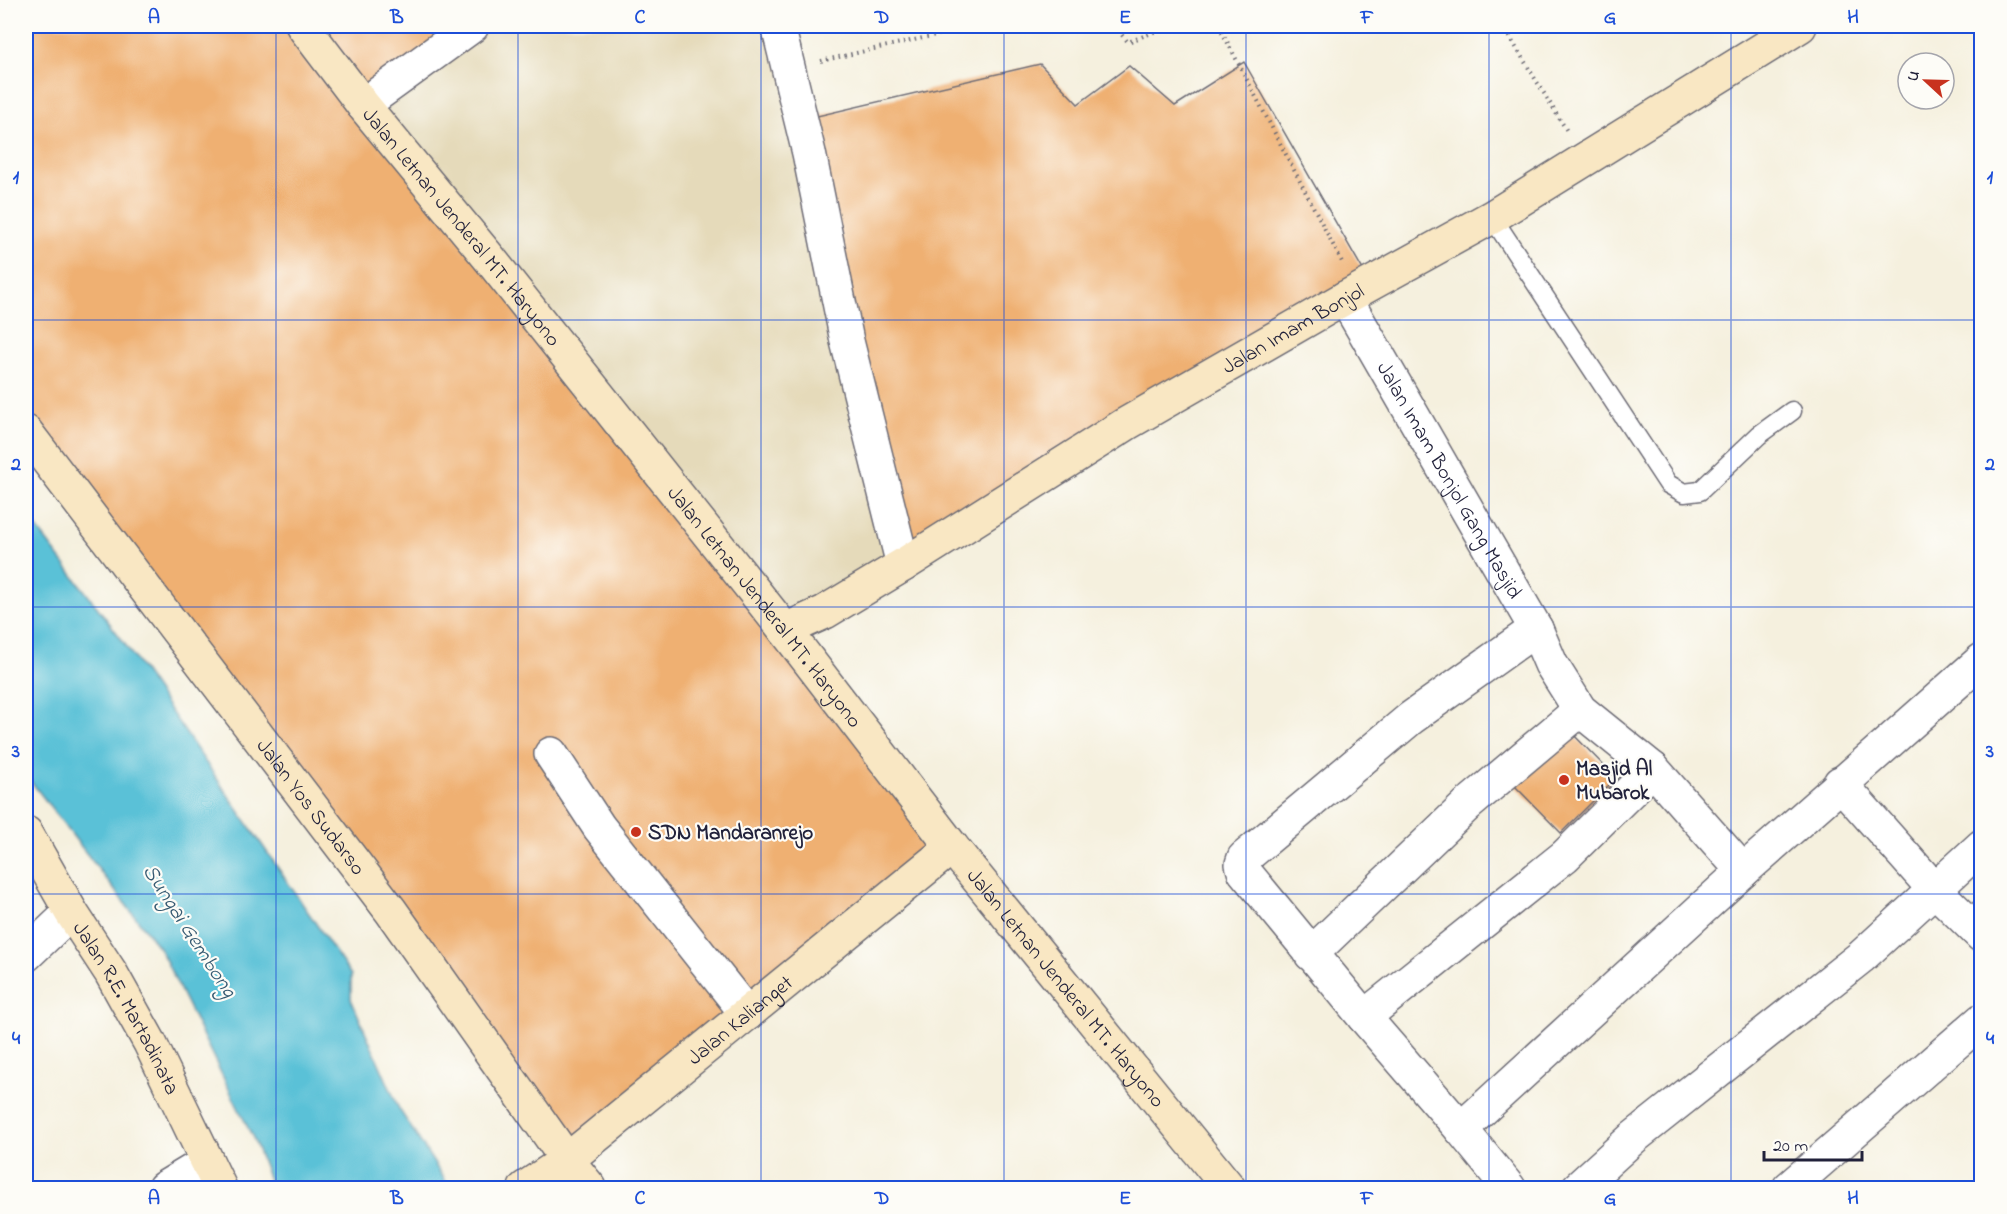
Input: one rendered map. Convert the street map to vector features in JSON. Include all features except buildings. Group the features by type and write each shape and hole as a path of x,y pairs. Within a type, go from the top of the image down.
{"main road":[{"name":"Jalan Letnan Jenderal MT. Haryono","path":"303,26 363,105 498,268 785,630 952,847 1229,1188"},
{"name":"Jalan Imam Bonjol","path":"785,630 825,612 903,565 1126,424 1351,294 1492,217 1800,26"},
{"name":"Jalan Yos Sudarso","path":"26,432 391,911 567,1160 590,1188"},
{"name":"Jalan R.E. Martadinata","path":"26,833 71,912 111,973 150,1043 214,1175"},
{"name":"Jalan Kalianget","path":"525,1188 567,1160 952,847"}],"street":[{"path":"363,105 472,26"},
{"path":"777,26 808,153 847,340 903,565"},
{"name":"Jalan Imam Bonjol Gang Masjid","path":"1351,294 1536,629 1551,664 1580,710 1653,769 1743,871"},
{"path":"1509,1188 1311,954 1244,872 1242,864 1245,858 1411,718 1536,629"},
{"path":"1461,1130 1840,783 1982,660"},
{"path":"1311,954 1467,805 1580,710"},
{"path":"551,754 599,827 747,1014"},
{"path":"1364,1017 1565,856 1653,769"},
{"path":"1840,783 1934,889 1982,936"},
{"path":"1578,1188 1633,1138 1862,957 1982,846"},
{"path":"26,955 71,912"},
{"path":"1789,1188 1982,1020"},
{"path":"164,1188 214,1175"}],"lane":[{"path":"1492,217 1668,484 1684,493 1700,491 1759,435 1792,411"}],"path":[{"path":"788,69 976,26"},
{"path":"1114,26 1128,42 1170,26"},
{"path":"1219,26 1351,294"},
{"path":"1503,26 1584,160"}],"shaded area":[{"path":"472,26 778,26 903,565 785,630 363,105"}],"water":[{"name":"Sungai Gembong","path":"26,514 120,637 351,975 351,999 399,1109 450,1188 272,1188 255,1142 160,949 26,775"}],"place":[{"name":"Masjid Al Mubarok","path":"1564,780"},
{"name":"SDN Mandaranrejo","path":"636,832"}]}
